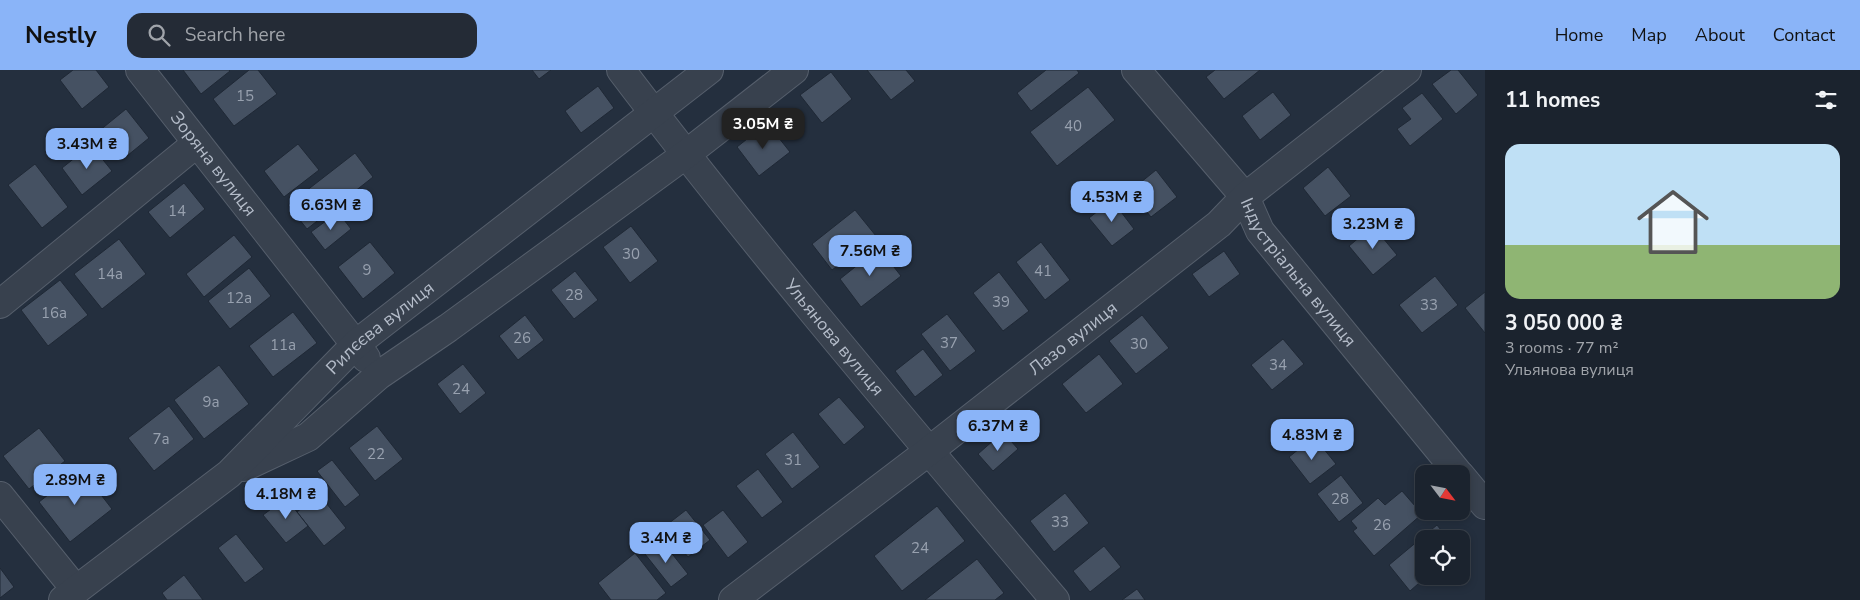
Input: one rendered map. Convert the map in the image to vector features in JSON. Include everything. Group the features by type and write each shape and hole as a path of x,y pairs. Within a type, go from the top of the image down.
{"street":[{"name":"Зоряна вулиця","path":"140,70 356,344 378,375"},
{"name":"Ульянова вулиця","path":"621,70 685,155 929,451 1055,600"},
{"name":"Рилєєва вулиця","path":"69,595 229,474 356,344 708,70"},
{"path":"229,474 308,437 378,375 448,328 685,155 794,70"},
{"name":"Індустріальна вулиця","path":"1136,70 1245,197 1260,231 1452,465"},
{"name":"Лазо вулиця","path":"733,600 929,451 1219,224 1245,197 1407,70"},
{"path":"0,304 197,143"},
{"name":"Індустріальна вулиця","path":"1470,487 1485,505"},
{"path":"0,496 69,595"}],"building":[{"path":"73,70 96,70 109,87 82,109 60,80"},
{"path":"183,70 229,70 230,71 201,94"},
{"path":"249,70 258,70 277,94 234,126 213,99"},
{"path":"532,70 551,70 539,79"},
{"path":"867,70 906,70 915,81 891,100"},
{"path":"1046,70 1077,70 1079,73 1031,111 1017,93"},
{"path":"1215,70 1260,70 1224,99 1206,77"},
{"path":"1451,70 1458,70 1478,95 1456,114 1432,84"},
{"path":"831,72 852,99 822,123 800,95"},
{"path":"598,86 614,108 581,133 565,111"},
{"path":"1088,87 1115,120 1057,166 1030,132"},
{"path":"1273,92 1291,115 1260,140 1242,116"},
{"path":"1422,93 1443,119 1410,146 1397,129 1411,119 1402,108"},
{"path":"126,109 149,138 122,160 99,131"},
{"path":"767,123 790,152 759,176 737,147"},
{"path":"298,144 319,170 284,197 264,171"},
{"path":"91,145 112,171 82,195 62,168"},
{"path":"355,153 373,177 307,229 288,205"},
{"path":"35,164 68,207 42,228 8,185"},
{"path":"1328,167 1351,196 1325,216 1303,188"},
{"path":"1156,170 1177,197 1151,217 1130,191"},
{"path":"184,183 205,209 170,238 148,212"},
{"path":"1112,200 1134,229 1112,246 1089,218"},
{"path":"855,210 876,236 832,270 812,244"},
{"path":"338,212 351,229 325,250 311,232"},
{"path":"631,226 658,261 630,283 603,247"},
{"path":"1373,226 1397,255 1373,275 1349,246"},
{"path":"234,235 252,257 204,297 186,274"},
{"path":"119,239 146,274 102,309 74,274"},
{"path":"370,242 395,273 363,299 338,267"},
{"path":"1041,242 1070,280 1045,300 1016,262"},
{"path":"879,248 901,276 861,307 840,279"},
{"path":"1224,251 1240,274 1209,297 1192,274"},
{"path":"249,268 271,296 230,329 208,301"},
{"path":"575,271 598,300 574,319 551,290"},
{"path":"999,272 1029,311 1003,331 973,293"},
{"path":"1435,276 1458,305 1422,333 1399,305"},
{"path":"60,280 88,315 48,346 21,310"},
{"path":"1485,292 1485,333 1465,308"},
{"path":"293,312 317,343 273,377 249,346"},
{"path":"947,314 976,351 950,371 921,334"},
{"path":"525,315 544,340 518,360 499,336"},
{"path":"1142,315 1169,348 1136,374 1109,341"},
{"path":"1283,339 1304,364 1272,390 1251,365"},
{"path":"923,349 943,375 915,397 895,371"},
{"path":"1099,354 1123,384 1086,413 1062,384"},
{"path":"463,364 486,393 460,414 437,384"},
{"path":"219,365 249,404 204,439 174,400"},
{"path":"839,397 865,427 844,445 818,414"},
{"path":"169,406 194,439 154,471 128,438"},
{"path":"377,426 403,459 375,481 349,448"},
{"path":"39,428 65,461 29,489 3,456"},
{"path":"793,432 820,467 792,489 765,454"},
{"path":"1003,432 1018,449 993,471 978,454"},
{"path":"1314,437 1336,464 1310,484 1289,457"},
{"path":"332,460 360,495 345,507 317,471"},
{"path":"81,469 112,509 70,542 39,502"},
{"path":"758,469 783,502 762,518 736,486"},
{"path":"1341,475 1363,503 1339,522 1317,494"},
{"path":"1402,491 1415,506 1415,520 1374,556 1353,531 1357,528 1351,521 1378,498 1385,505"},
{"path":"1065,493 1089,523 1054,552 1030,521"},
{"path":"319,494 346,528 324,546 297,512"},
{"path":"286,498 308,526 286,543 263,515"},
{"path":"937,506 965,541 902,591 874,556"},
{"path":"686,510 710,540 688,557 664,527"},
{"path":"723,510 748,542 728,558 703,525"},
{"path":"1437,525 1441,530 1431,530"},
{"path":"236,534 264,569 245,583 218,548"},
{"path":"662,541 688,574 671,587 645,554"},
{"path":"1415,543 1415,585 1417,585 1410,591 1389,565"},
{"path":"1104,546 1121,567 1090,592 1073,571"},
{"path":"635,553 666,593 657,600 611,600 598,583"},
{"path":"977,559 1004,593 995,600 925,600"},
{"path":"0,568 14,587 0,598"},
{"path":"184,575 203,600 167,600 162,593"},
{"path":"1137,589 1145,600 1122,600"}]}
